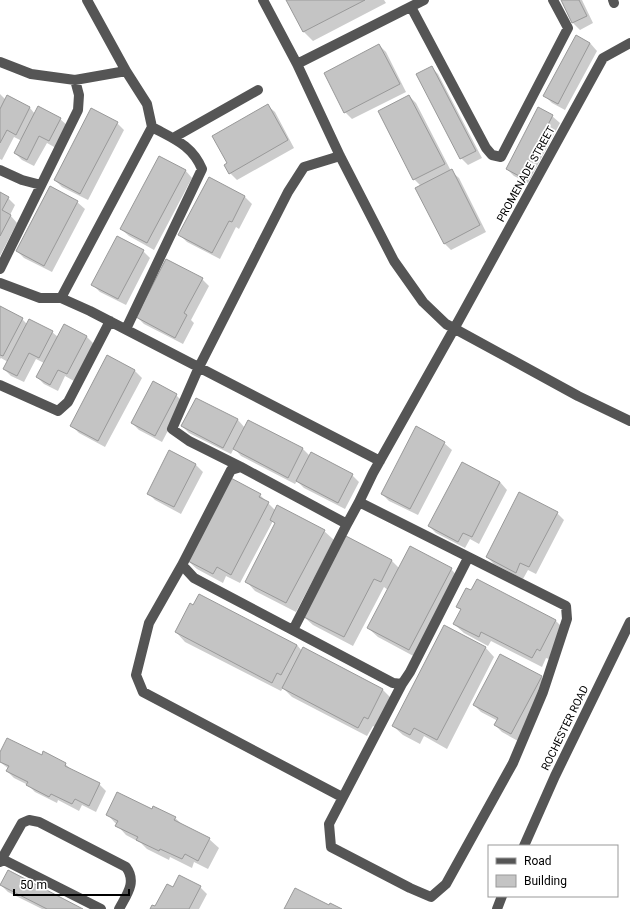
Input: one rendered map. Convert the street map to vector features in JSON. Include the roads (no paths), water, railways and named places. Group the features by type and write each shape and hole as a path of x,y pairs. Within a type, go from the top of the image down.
{"street":[{"path":"61,298 152,127 147,104 126,71 88,0"},
{"path":"263,0 297,64 340,156 394,261 423,302 446,324 454,329 578,396 630,421"},
{"path":"297,64 424,0"},
{"path":"411,7 486,148 492,155 501,157 568,28 554,0"},
{"name":"PROMENADE STREET","path":"293,630 380,461 603,58 630,43"},
{"path":"0,62 30,74 75,80 126,71"},
{"path":"0,269 78,110 79,95 75,80"},
{"path":"173,138 258,90"},
{"path":"126,329 202,169 198,158 184,144 152,127"},
{"path":"340,156 304,166 288,192 199,367 172,429 189,441 348,524"},
{"path":"0,170 22,180 41,185"},
{"path":"0,283 40,298 61,298 110,320 380,461"},
{"path":"0,385 58,411 68,402 110,320"},
{"path":"241,467 231,470 182,565 149,624 136,675 142,692 342,797"},
{"path":"359,502 566,606 567,619 543,692 513,763 446,884 431,897 410,888 331,847 329,824 402,684 410,672 468,558"},
{"path":"182,565 194,578 393,683 402,684"},
{"name":"ROCHESTER ROAD","path":"524,845 555,776 630,622"},
{"path":"101,909 1,861 22,823 29,820 40,822 126,867 131,874 132,882 119,909"},
{"path":"497,909 502,897"}]}
